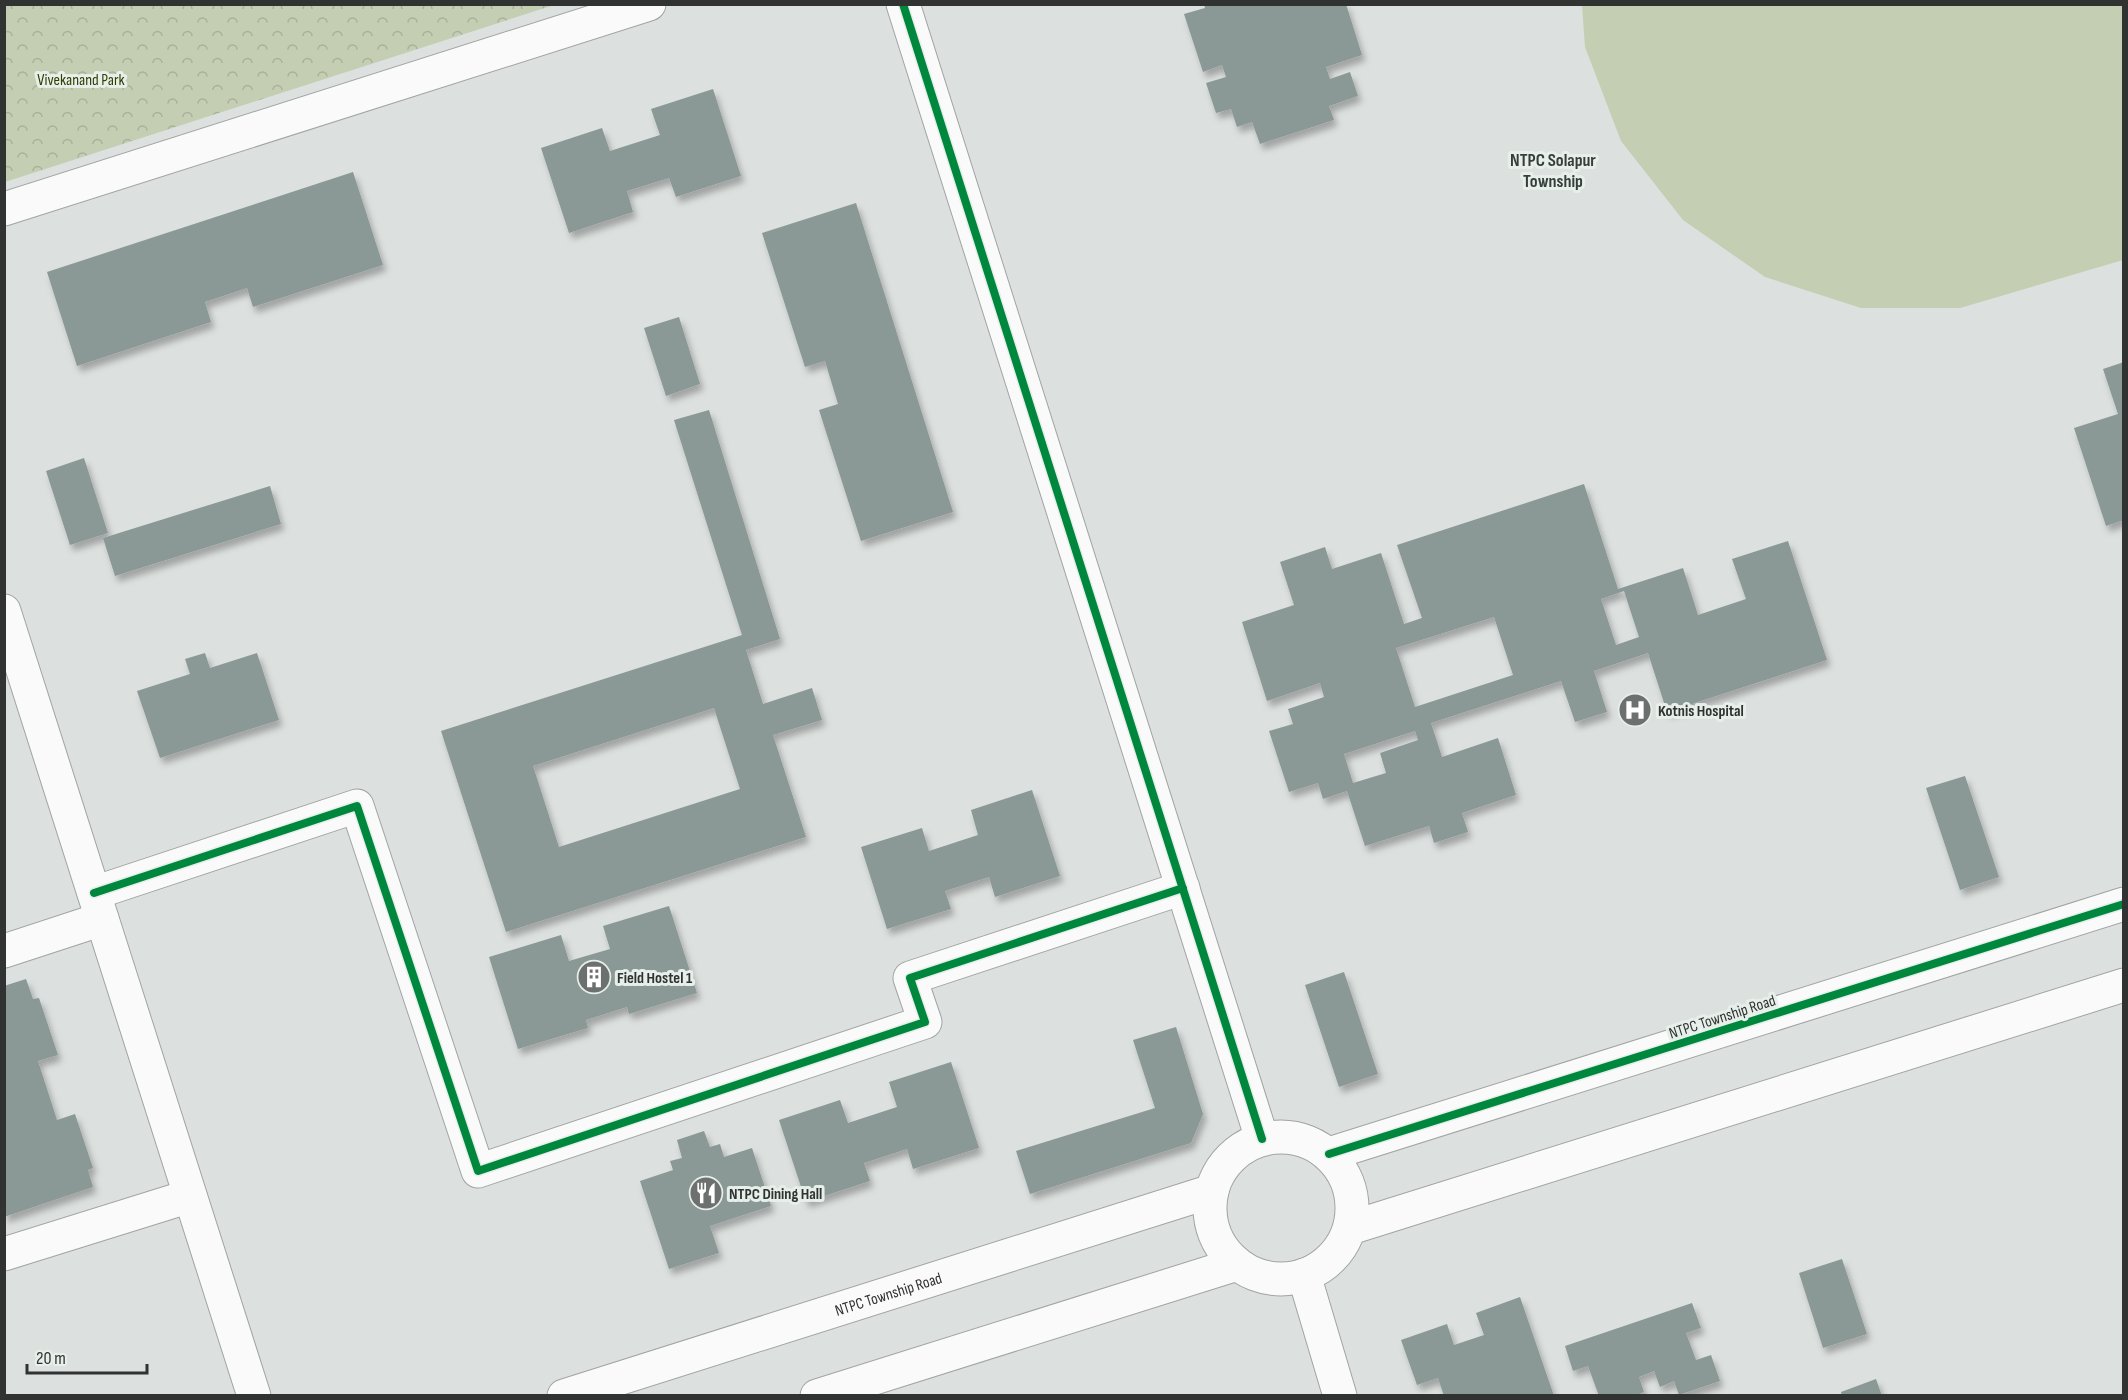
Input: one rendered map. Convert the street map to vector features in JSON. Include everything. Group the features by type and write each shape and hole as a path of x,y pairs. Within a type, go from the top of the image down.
{"street":[{"path":"4,209 649,4"},
{"path":"903,4 1262,1139"},
{"path":"4,611 13,668 98,906 254,1395"},
{"path":"4,951 98,906 357,806 478,1171 925,1022 910,978 1183,888"},
{"name":"NTPC Township Road","path":"1329,1154 2124,904"},
{"path":"1350,1228 2124,985"},
{"path":"1279,1135 1303,1139 1329,1154 1342,1169 1352,1192 1353,1217 1347,1238 1334,1257 1317,1271 1296,1279 1273,1279 1251,1273 1237,1264 1219,1243 1211,1221 1212,1191 1218,1173 1233,1153 1262,1139 1279,1135"},
{"name":"NTPC Township Road","path":"564,1395 1212,1191"},
{"path":"4,1254 190,1196"},
{"path":"817,1395 1237,1264"},
{"path":"1304,1275 1340,1395"}],"green space":[{"name":"Vivekanand Park","path":"5,4 554,4 554,5 5,182"},
{"path":"1582,5 2123,5 2123,260 1960,308 1861,308 1765,277 1683,220 1621,141 1585,47"}],"building":[{"path":"1204,4 1346,4 1362,55 1326,67 1330,79 1350,72 1358,96 1329,106 1334,120 1260,144 1252,122 1237,127 1231,109 1216,113 1206,83 1226,77 1222,65 1203,72 1184,14 1205,8"},
{"path":"713,89 741,176 676,197 669,178 627,191 633,212 569,233 541,148 602,128 610,151 660,135 651,109"},
{"path":"353,172 383,265 253,307 247,288 205,302 211,322 77,366 47,272"},
{"path":"856,203 953,512 861,541 819,410 838,404 825,361 805,367 762,233"},
{"path":"679,317 700,384 666,396 644,328"},
{"path":"2124,362 2124,520 2106,526 2074,428 2118,414 2103,369"},
{"path":"709,410 780,639 746,650 763,704 812,688 822,720 773,735 806,837 506,932 441,731 742,635 674,420","holes":["714,708 740,789 559,847 533,766"]},
{"path":"84,458 108,533 70,545 46,471"},
{"path":"1584,484 1618,589 1683,568 1698,615 1746,599 1732,559 1788,541 1827,660 1667,712 1648,653 1594,671 1607,712 1575,722 1561,681 1431,723 1442,757 1498,738 1516,795 1462,813 1468,832 1434,843 1429,826 1365,846 1347,791 1323,799 1318,783 1289,792 1269,731 1293,724 1288,709 1324,697 1320,683 1267,701 1242,622 1294,605 1280,562 1325,547 1332,569 1381,553 1404,624 1422,618 1397,545","holes":["1624,591 1639,637 1616,645 1601,599","1494,617 1513,675 1415,707 1396,648","1415,731 1418,740 1380,753 1386,773 1353,783 1344,754"]},
{"path":"270,486 281,524 115,576 103,538"},
{"path":"205,653 210,668 257,653 279,720 160,758 137,691 190,674 185,659"},
{"path":"1965,776 1999,877 1960,890 1926,788"},
{"path":"1032,790 1060,876 995,897 989,877 945,891 951,909 887,929 861,847 922,828 929,851 978,835 971,810"},
{"name":"Field Hostel 1","path":"669,906 697,993 629,1014 627,1007 586,1020 588,1028 518,1049 489,957 561,935 569,961 610,949 603,926"},
{"path":"1344,972 1378,1074 1339,1087 1305,985"},
{"path":"26,979 33,999 39,998 58,1055 38,1061 57,1120 75,1114 93,1168 88,1170 93,1187 4,1217 4,986"},
{"path":"1176,1027 1203,1114 1191,1143 1030,1194 1016,1151 1155,1108 1133,1040"},
{"path":"951,1062 979,1148 913,1169 907,1149 864,1163 870,1181 806,1202 779,1120 840,1100 848,1123 897,1107 889,1082"},
{"name":"NTPC Dining Hall","path":"704,1131 710,1147 720,1144 724,1157 752,1148 771,1206 710,1226 719,1253 669,1269 640,1181 673,1170 670,1161 682,1158 677,1140"},
{"path":"1842,1259 1867,1334 1823,1348 1799,1273"},
{"path":"1520,1297 1554,1396 1444,1396 1438,1378 1417,1385 1401,1340 1447,1324 1454,1345 1484,1335 1476,1313"},
{"path":"1692,1303 1701,1328 1686,1333 1696,1360 1711,1355 1720,1381 1679,1395 1674,1381 1660,1387 1654,1371 1639,1377 1644,1392 1634,1396 1599,1396 1588,1366 1573,1371 1565,1346"},
{"path":"1876,1379 1882,1396 1842,1396 1841,1392"}],"cycle path":[{"path":"903,4 1262,1139"},
{"path":"94,893 357,806 478,1171 925,1022 910,978 1183,888"},
{"path":"1329,1154 2124,904"}],"place":[{"name":"Kotnis Hospital","path":"1635,710"},
{"name":"Field Hostel 1","path":"594,977"},
{"name":"NTPC Dining Hall","path":"706,1193"}],"district":[{"name":"NTPC Solapur Township","path":"1553,170"}]}
